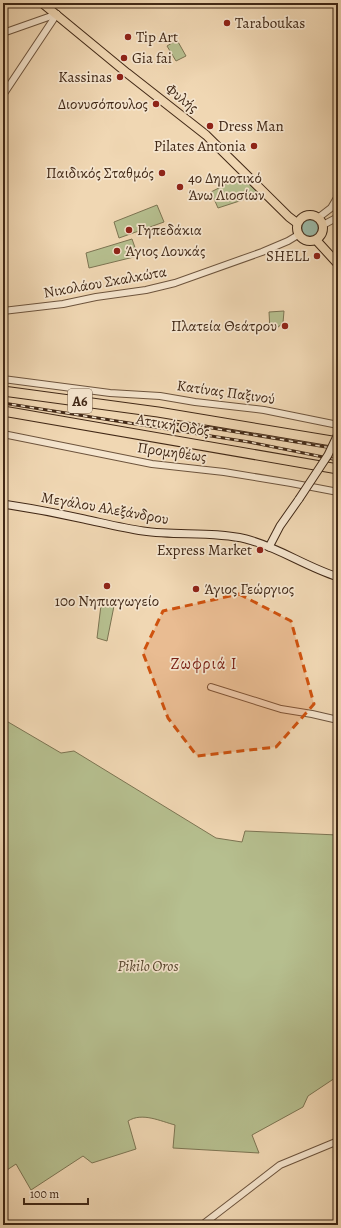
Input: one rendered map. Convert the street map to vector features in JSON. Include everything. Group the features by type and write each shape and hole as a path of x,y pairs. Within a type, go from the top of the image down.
{"highway":[{"name":"Αττική Οδός","path":"3,391 158,412 338,442"},
{"name":"Αττική Οδός","path":"3,411 338,469"},
{"path":"232,424 338,435"},
{"path":"260,455 278,463 338,475"}],"main road":[{"name":"Φυλής","path":"42,3 127,73 206,135 289,217 297,223"},
{"path":"307,215 311,215 321,221 322,233 316,240 304,240 298,235 297,223 300,219 307,215"},
{"path":"316,240 338,264"},
{"path":"269,547 280,526 328,455 338,435"},
{"name":"Μεγάλου Αλεξάνδρου","path":"3,504 143,531 187,535 219,534 246,539 269,547 316,569 338,577"}],"street":[{"path":"3,33 56,14"},
{"path":"3,95 56,14"},
{"path":"321,221 338,196"},
{"path":"321,221 338,217"},
{"name":"Νικολάου Σκαλκώτα","path":"3,311 62,304 96,297 146,290 175,283 262,252 298,235"},
{"name":"Κατίνας Παξινού","path":"3,379 110,393 160,396 195,402 264,410 338,425"},
{"name":"Προμηθέως","path":"3,434 152,464 224,472 338,492"},
{"path":"211,687 281,709 338,720"},
{"path":"202,1225 280,1165 338,1141"}],"highlighted area":[{"path":"239,594 291,621 314,704 276,747 197,756 168,718 143,653 163,611"}],"green space":[{"path":"177,40 186,56 176,61 167,46"},
{"path":"242,176 261,194 218,208 211,192"},
{"name":"Γηπεδάκια","path":"157,205 164,222 119,238 114,222"},
{"path":"310,217 318,220 321,228 318,236 310,239 302,236 299,228 302,220"},
{"path":"132,239 138,256 89,268 86,253"},
{"path":"284,311 283,323 277,328 270,330 269,312"},
{"path":"101,605 114,606 107,641 97,638"},
{"name":"Pikilo Oros","path":"3,719 61,753 74,751 216,838 242,842 245,831 338,835 338,1076 308,1096 303,1107 252,1135 259,1153 173,1148 175,1125 151,1118 139,1117 128,1121 136,1149 92,1163 83,1156 31,1190 16,1164 4,1172"}],"shaded area":[{"path":"310,220 317,225 318,228 313,235 310,236 303,231 302,228 307,221"}],"railway":[{"path":"3,403 249,442 338,460"},
{"path":"164,423 212,428 338,449"}],"place":[{"name":"Taraboukas","path":"227,23"},
{"name":"Tip Art","path":"128,37"},
{"name":"Gia fai","path":"124,58"},
{"name":"Kassinas","path":"120,77"},
{"name":"Διονυσόπουλος","path":"156,104"},
{"name":"Dress Man","path":"210,126"},
{"name":"Pilates Antonia","path":"254,146"},
{"name":"Παιδικός Σταθμός","path":"162,173"},
{"name":"4ο Δημοτικό Άνω Λιοσίων","path":"180,187"},
{"name":"Γηπεδάκια","path":"129,230"},
{"name":"Άγιος Λουκάς","path":"117,251"},
{"name":"SHELL","path":"317,256"},
{"name":"Πλατεία Θεάτρου","path":"285,326"},
{"name":"Express Market","path":"260,550"},
{"name":"10ο Νηπιαγωγείο","path":"107,586"},
{"name":"Άγιος Γεώργιος","path":"196,589"}],"district":[{"name":"Ζωφριά Ι","path":"204,664"}]}
